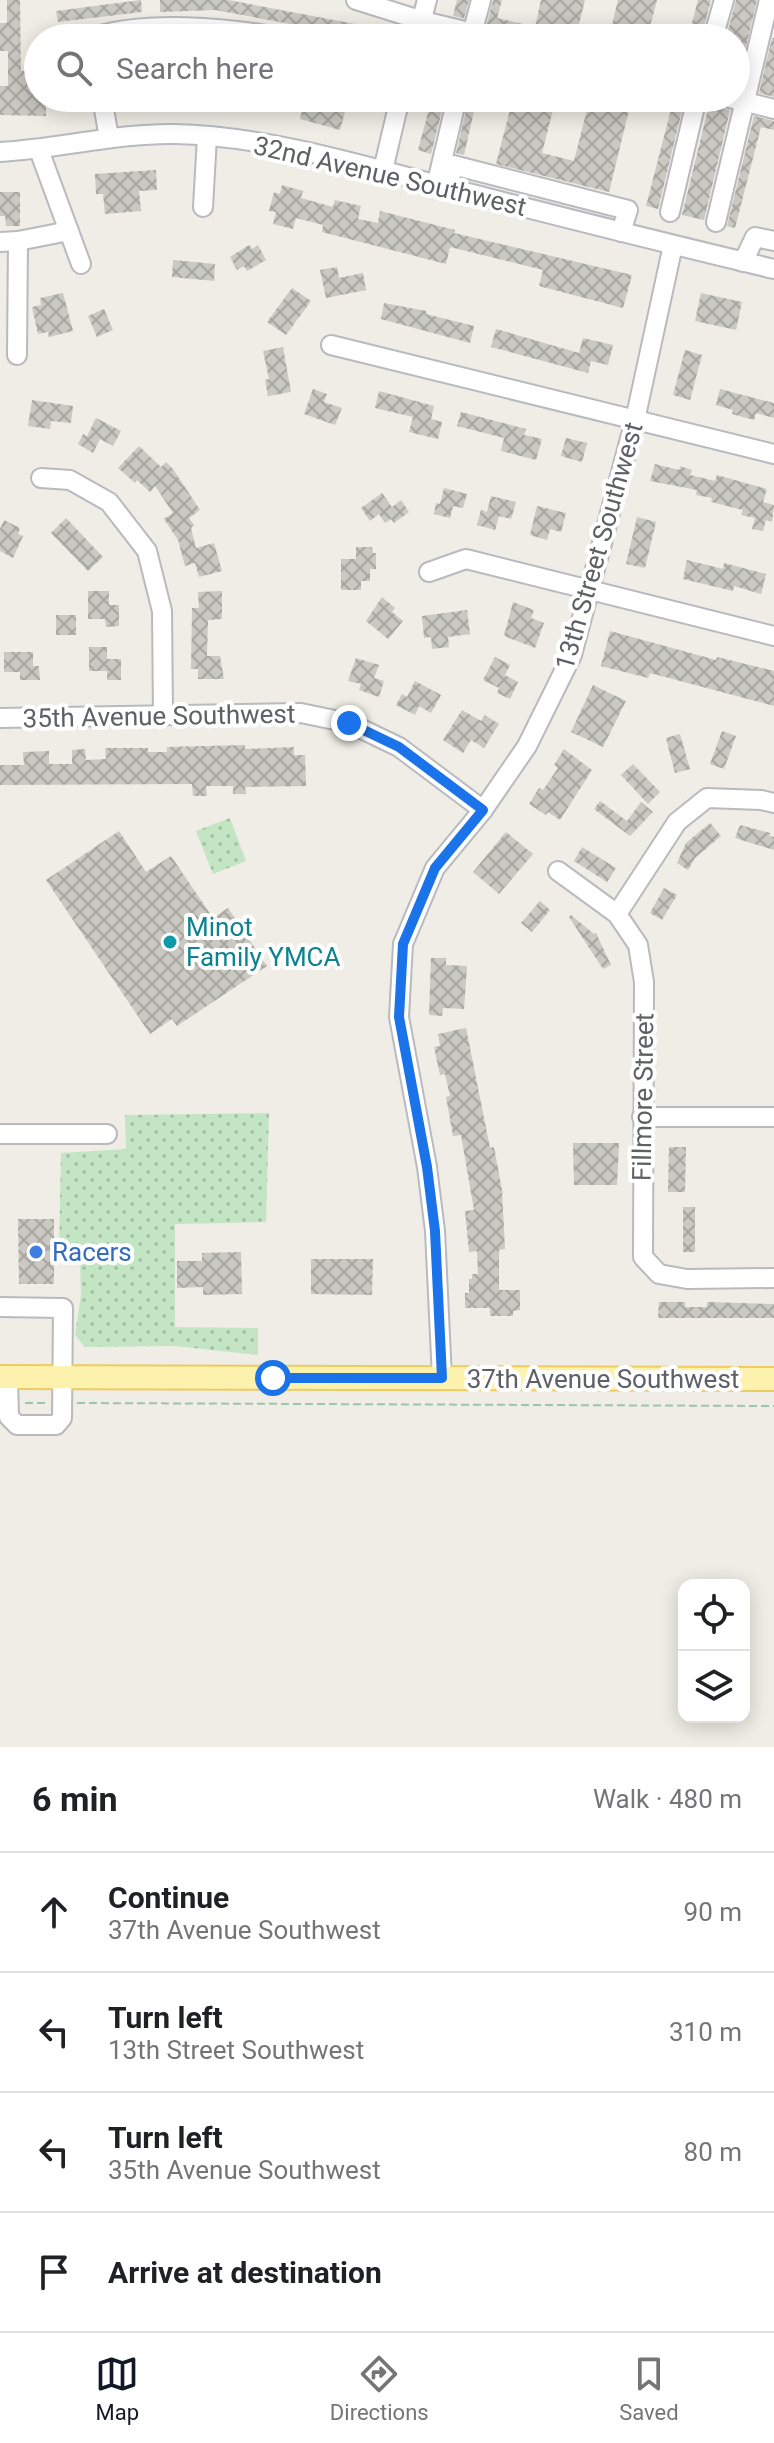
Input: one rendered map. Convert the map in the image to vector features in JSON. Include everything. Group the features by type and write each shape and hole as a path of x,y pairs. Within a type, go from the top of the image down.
{"main road":[{"name":"37th Avenue Southwest","path":"4,1378 774,1379"}],"street":[{"path":"356,0 407,24"},
{"path":"421,24 427,0"},
{"path":"475,24 481,0"},
{"path":"717,24 724,0"},
{"path":"750,59 769,0"},
{"path":"750,103 774,109"},
{"path":"104,112 109,138"},
{"path":"383,170 397,112"},
{"path":"442,186 455,112"},
{"path":"670,212 694,112"},
{"path":"716,222 735,112"},
{"name":"32nd Avenue Southwest","path":"0,152 39,150 109,138 175,134 230,139 383,170 774,269"},
{"path":"203,207 207,137"},
{"path":"39,150 81,264"},
{"path":"17,355 9,241 69,231"},
{"path":"743,262 755,237 774,241"},
{"name":"13th Street Southwest","path":"442,1378 435,1231 427,1167 399,1017 403,944 435,868 483,810 527,746 572,655 635,420 673,245"},
{"path":"331,345 774,454"},
{"path":"41,478 70,480 109,502 147,551 162,611 163,716"},
{"path":"429,572 466,559 774,636"},
{"name":"35th Avenue Southwest","path":"0,718 301,713 349,723 399,747 483,810"},
{"path":"617,914 677,822 707,798 774,803"},
{"name":"Fillmore Street","path":"558,871 617,914 638,945 644,982 643,1257 659,1274 687,1279 774,1278"},
{"path":"642,1117 774,1117"},
{"path":"0,1134 107,1134"},
{"path":"0,1307 63,1308 62,1418 56,1425 17,1425 9,1417 4,1378"}],"path":[{"path":"76,1403 774,1406"}],"green space":[{"path":"230,818 246,861 213,874 196,831"},
{"path":"269,1113 266,1222 175,1224 175,1327 258,1328 258,1355 176,1346 85,1347 75,1335 81,1295 80,1256 59,1256 61,1153 126,1149 125,1115"}],"building":[{"path":"7,0 20,0 24,112 46,112 46,116 0,115 0,86 8,86 8,51 0,51 0,23 7,23"},
{"path":"141,0 142,12 58,22 56,11"},
{"path":"160,0 228,0 355,24 290,24 215,10 160,12"},
{"path":"457,0 469,0 464,18 453,16"},
{"path":"493,0 502,0 497,18 522,24 487,24"},
{"path":"541,0 585,0 579,24 536,24"},
{"path":"618,0 657,0 651,24 612,24"},
{"path":"698,0 711,0 705,24 692,24"},
{"path":"736,0 757,0 750,30 750,24 730,24"},
{"path":"774,38 774,97 759,93"},
{"path":"302,112 345,112 340,130 300,119"},
{"path":"428,112 442,112 431,154 418,150"},
{"path":"466,112 474,112 464,155 456,153"},
{"path":"509,112 552,112 542,153 574,161 586,112 629,112 609,192 496,164"},
{"path":"670,112 682,112 658,209 646,206"},
{"path":"707,112 730,112 704,220 682,215"},
{"path":"754,116 774,121 774,130 761,127 735,228 727,226"},
{"path":"156,170 157,190 139,191 141,211 105,214 103,194 96,194 95,174"},
{"path":"282,185 303,191 301,198 333,207 335,200 361,206 358,219 378,223 380,211 455,230 454,233 632,275 623,308 539,286 543,270 450,247 446,264 322,232 323,225 296,218 293,229 273,224 276,212 269,211 274,192 280,194"},
{"path":"0,192 20,192 20,226 6,226 5,216 0,216"},
{"path":"249,245 252,249 258,245 266,260 247,271 244,266 237,270 230,257"},
{"path":"173,260 215,264 214,281 172,277"},
{"path":"337,267 339,278 363,273 366,290 326,298 320,270"},
{"path":"292,288 311,301 286,335 267,322"},
{"path":"63,293 73,331 49,337 48,332 38,334 32,307 41,305 40,298"},
{"path":"701,293 742,302 736,330 695,321"},
{"path":"384,303 426,311 426,314 474,326 470,343 381,319"},
{"path":"104,309 113,330 97,337 88,316"},
{"path":"496,329 579,353 583,338 613,345 608,365 591,361 588,373 491,347"},
{"path":"283,347 291,392 268,396 265,380 269,379 263,351"},
{"path":"685,350 702,355 690,400 673,395"},
{"path":"313,389 327,394 324,402 342,408 335,425 304,414"},
{"path":"720,389 774,403 774,418 756,413 754,420 732,414 733,410 716,405"},
{"path":"379,391 434,406 431,419 442,422 438,439 409,432 413,417 375,408"},
{"path":"32,400 73,406 71,423 51,421 50,429 28,426"},
{"path":"461,412 526,429 524,435 542,439 536,460 501,451 504,438 457,426"},
{"path":"96,418 121,431 113,446 100,439 93,453 78,444 83,434 87,436"},
{"path":"566,438 587,443 582,462 561,456"},
{"path":"139,446 161,467 166,462 173,469 200,510 189,518 194,525 191,528 196,548 214,543 222,571 199,577 195,563 185,566 178,540 164,519 173,513 155,486 150,492 118,468"},
{"path":"655,464 679,470 680,466 692,470 690,475 715,481 717,475 767,489 763,502 774,505 772,522 766,520 763,531 752,529 755,518 741,515 743,510 711,502 712,498 696,495 697,490 650,481"},
{"path":"444,488 467,494 463,508 453,506 450,518 434,514"},
{"path":"382,493 392,507 401,500 409,512 394,523 391,519 385,523 379,514 370,521 361,508"},
{"path":"491,496 516,502 511,519 499,516 495,530 477,525 481,510 487,512"},
{"path":"537,506 566,513 561,532 550,529 547,540 530,535"},
{"path":"637,517 656,522 645,568 626,564"},
{"path":"66,518 103,557 88,571 51,533"},
{"path":"4,520 20,528 18,534 23,536 13,558 0,551 0,529"},
{"path":"356,547 372,547 373,553 376,553 376,569 370,569 370,581 361,581 361,590 341,590 341,559 356,559"},
{"path":"687,560 723,569 724,563 766,574 761,594 734,586 733,591 683,579"},
{"path":"88,591 109,591 109,605 119,605 119,626 106,627 105,619 88,619"},
{"path":"222,591 222,619 208,620 207,656 220,656 224,679 198,679 198,669 191,669 192,608 199,608 198,592"},
{"path":"382,597 395,608 392,612 403,621 388,639 366,621"},
{"path":"513,602 534,610 531,618 544,623 535,648 504,636"},
{"path":"467,610 470,634 448,637 449,647 432,649 431,637 424,638 422,616"},
{"path":"56,615 76,615 76,635 56,635"},
{"path":"610,631 716,660 717,657 774,671 774,706 650,673 648,678 601,666"},
{"path":"89,647 107,647 107,659 121,659 121,680 107,680 107,671 89,671"},
{"path":"4,652 33,652 33,666 39,666 40,680 20,680 20,672 4,672"},
{"path":"495,657 510,665 505,675 518,682 510,699 497,693 499,688 483,680"},
{"path":"356,658 379,665 374,678 384,681 379,697 359,690 361,684 348,681"},
{"path":"415,681 441,695 431,713 419,706 415,715 396,705 402,694 407,697"},
{"path":"593,685 626,701 603,747 571,732"},
{"path":"462,710 481,721 485,715 499,724 484,748 471,740 463,753 443,740"},
{"path":"722,731 736,736 724,769 710,764"},
{"path":"680,734 690,769 675,773 666,738"},
{"path":"245,745 245,749 294,747 294,755 305,755 306,786 245,787 246,794 233,794 233,786 206,786 207,796 193,796 192,784 0,785 0,765 24,765 23,752 49,751 49,764 72,764 72,750 85,749 86,760 106,759 105,748 148,748 148,752 167,752 167,747"},
{"path":"564,749 592,770 560,820 529,804 558,768 554,765"},
{"path":"633,764 660,792 648,804 621,775"},
{"path":"600,801 627,821 641,802 653,812 630,836 594,809"},
{"path":"710,823 721,836 695,858 688,870 677,863 686,843"},
{"path":"740,825 770,833 769,836 774,837 774,850 735,838"},
{"name":"Minot Family YMCA","path":"119,831 146,872 171,856 213,918 228,908 267,966 177,1026 172,1019 150,1034 46,880"},
{"path":"506,832 533,854 499,894 473,872"},
{"path":"582,847 616,868 607,882 574,861"},
{"path":"664,888 677,895 662,920 650,913"},
{"path":"540,901 550,910 532,932 521,923"},
{"path":"571,915 596,933 611,965 603,969 569,917"},
{"path":"431,958 446,958 446,965 467,966 464,1009 443,1008 442,1016 429,1015"},
{"path":"466,1028 490,1148 494,1147 502,1190 505,1249 499,1250 499,1290 520,1290 520,1310 513,1311 513,1316 490,1316 490,1308 465,1308 469,1279 472,1279 472,1274 478,1274 477,1251 469,1252 465,1211 474,1210 461,1135 453,1136 446,1097 450,1096 445,1074 440,1075 434,1047 440,1046 438,1034"},
{"path":"573,1143 619,1143 617,1185 574,1185"},
{"path":"669,1147 686,1147 685,1192 668,1192"},
{"path":"683,1207 695,1207 695,1252 683,1252"},
{"name":"Racers","path":"18,1219 54,1219 54,1284 19,1284"},
{"path":"241,1252 242,1294 203,1295 203,1287 177,1288 177,1261 202,1261 202,1253"},
{"path":"311,1259 373,1259 372,1295 311,1294"},
{"path":"659,1302 685,1302 685,1307 707,1307 707,1302 774,1304 774,1318 658,1318"}],"place":[{"name":"Minot Family YMCA","path":"170,942"},
{"name":"Racers","path":"36,1252"}],"route":[{"path":"273,1378 442,1378 435,1231 427,1167 399,1017 403,944 435,868 483,810 399,747 349,723"}]}
